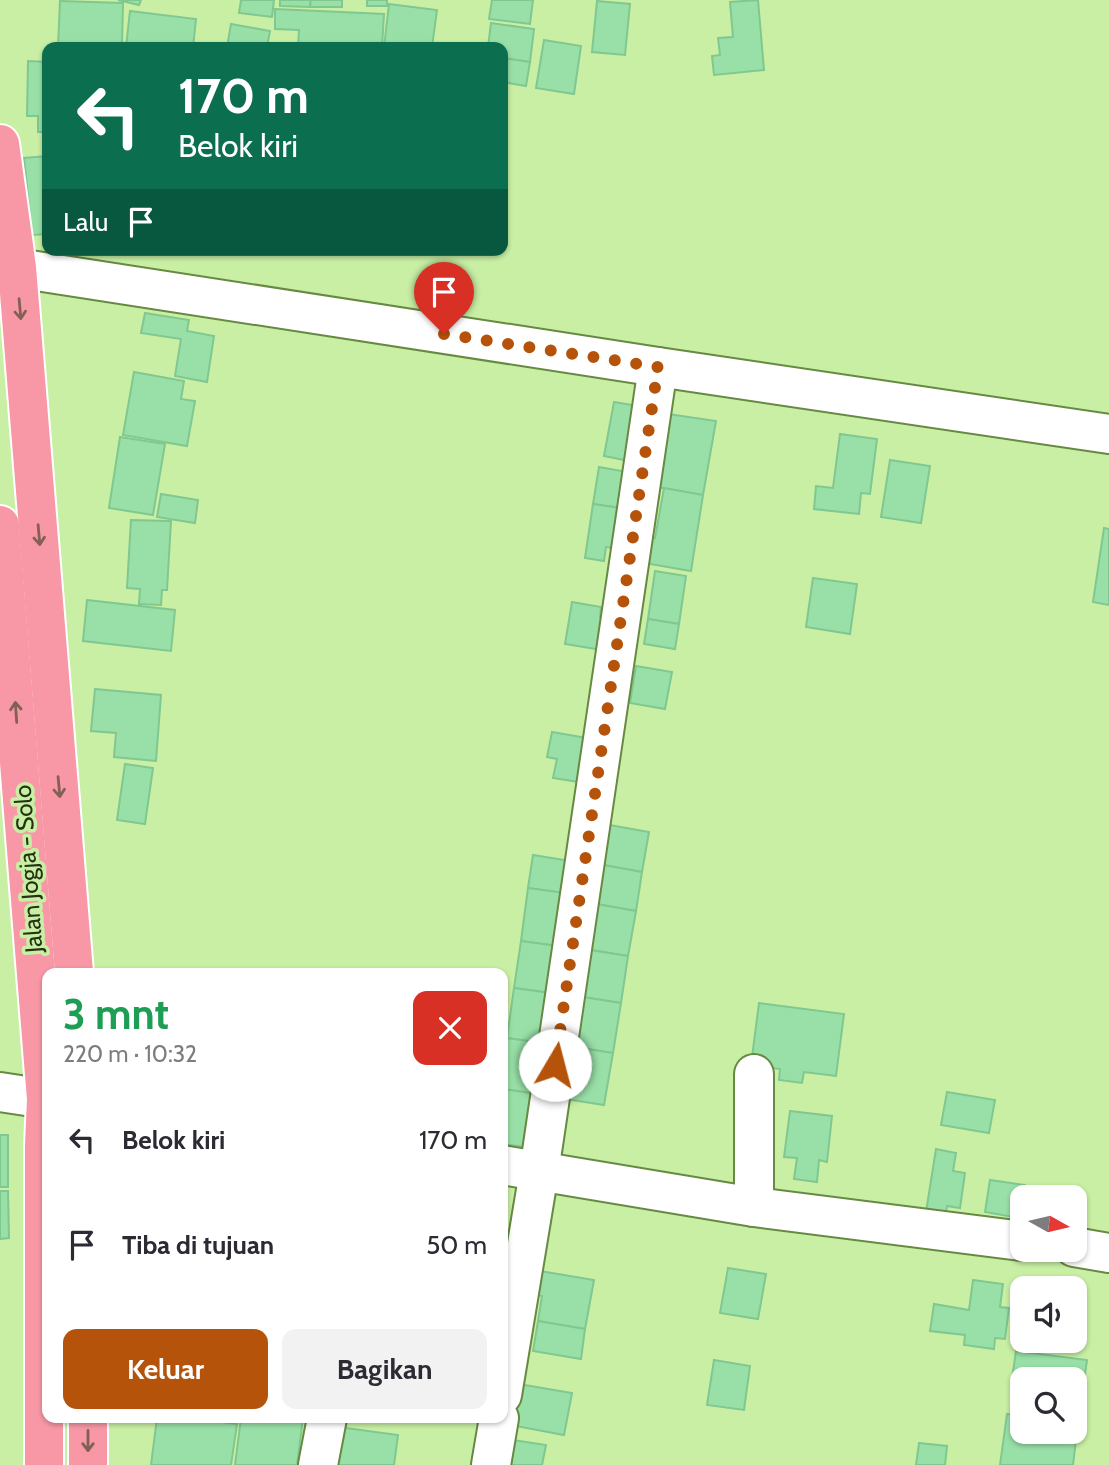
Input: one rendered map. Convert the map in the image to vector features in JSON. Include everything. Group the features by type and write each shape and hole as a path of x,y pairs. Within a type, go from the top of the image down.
{"highway":[{"name":"Jalan Jogja - Solo","path":"0,144 17,268 74,968"},
{"name":"Jalan Jogja - Solo","path":"0,524 9,749 42,1061"},
{"name":"Jalan Jogja - Solo","path":"44,1423 44,1465"},
{"path":"88,1423 88,1465"}],"street":[{"path":"17,268 658,367 1109,433"},
{"path":"508,1359 539,1172 658,367"},
{"path":"754,1074 754,1208"},
{"path":"0,1092 42,1098"},
{"path":"508,1165 754,1208 1010,1240"},
{"path":"1087,1250 1109,1253"},
{"path":"318,1465 326,1423"},
{"path":"491,1465 498,1423"}],"building":[{"path":"118,0 141,0 139,5"},
{"path":"241,0 274,0 272,17 239,13"},
{"path":"280,0 311,0 310,7 280,6"},
{"path":"311,0 342,0 342,7 310,7"},
{"path":"367,0 387,0 387,6 367,6"},
{"path":"492,0 533,0 530,24 489,19"},
{"path":"758,0 764,70 714,75 712,56 720,55 718,38 733,37 730,2"},
{"path":"60,1 123,3 122,42 58,42"},
{"path":"597,1 630,4 625,55 592,52"},
{"path":"389,4 437,10 433,42 385,42"},
{"path":"275,9 384,14 382,42 298,42 299,30 275,29"},
{"path":"130,11 196,19 194,42 127,42"},
{"path":"491,23 534,29 530,62 508,59 508,42 489,42"},
{"path":"231,24 270,31 268,42 228,42"},
{"path":"544,40 581,46 574,94 536,88"},
{"path":"508,59 530,62 526,86 508,83"},
{"path":"28,61 42,62 42,132 38,132 38,116 27,116"},
{"path":"42,156 42,234 32,235 24,158"},
{"path":"145,313 189,320 187,331 214,336 207,382 175,376 181,339 141,333"},
{"path":"134,372 184,381 181,399 195,401 187,446 123,435"},
{"path":"614,402 644,407 634,462 604,456"},
{"path":"668,414 716,421 703,495 656,487"},
{"path":"840,434 877,439 870,494 861,493 859,514 814,509 816,486 833,488"},
{"path":"120,437 165,444 153,515 109,508"},
{"path":"890,460 930,466 921,523 881,517"},
{"path":"599,467 633,473 628,509 593,504"},
{"path":"664,488 703,495 691,571 644,563 648,537 655,538"},
{"path":"161,494 198,500 195,523 157,517"},
{"path":"593,504 628,509 612,548 606,547 604,561 585,558"},
{"path":"131,520 171,521 167,590 162,590 161,605 139,604 140,589 127,588"},
{"path":"1104,528 1109,529 1109,605 1093,602"},
{"path":"655,571 686,576 679,624 648,619"},
{"path":"813,578 857,584 850,634 806,627"},
{"path":"87,600 175,610 171,651 83,641"},
{"path":"572,602 601,607 600,617 613,619 608,651 565,644"},
{"path":"648,619 679,624 675,649 644,644"},
{"path":"636,666 672,672 665,709 630,703"},
{"path":"95,689 161,695 156,761 114,757 116,733 91,731"},
{"path":"552,732 593,739 585,783 553,778 557,759 547,757"},
{"path":"125,764 153,768 145,824 117,820"},
{"path":"604,824 649,832 642,872 598,864"},
{"path":"533,855 577,862 572,894 528,888"},
{"path":"598,864 642,872 636,911 591,903"},
{"path":"528,888 572,894 565,947 521,941"},
{"path":"591,903 636,911 628,956 584,949"},
{"path":"521,941 565,947 558,994 514,988"},
{"path":"584,949 628,956 621,1003 576,996"},
{"path":"514,988 558,994 551,1044 508,1038"},
{"path":"576,996 621,1003 613,1053 568,1046"},
{"path":"759,1003 844,1014 836,1076 804,1072 802,1083 779,1080 780,1069 751,1065"},
{"path":"508,1038 551,1044 544,1095 508,1090"},
{"path":"568,1046 613,1053 604,1105 559,1098"},
{"path":"508,1090 544,1095 536,1148 508,1145"},
{"path":"947,1092 995,1100 989,1133 941,1125"},
{"path":"790,1111 832,1116 827,1162 819,1160 817,1182 794,1179 797,1158 784,1157"},
{"path":"0,1135 8,1135 8,1187 0,1187"},
{"path":"936,1149 956,1153 953,1171 965,1173 960,1208 947,1206 946,1215 926,1212"},
{"path":"990,1180 1025,1185 1010,1185 1010,1216 985,1212"},
{"path":"0,1191 8,1191 9,1238 0,1239"},
{"path":"728,1268 766,1274 758,1319 720,1313"},
{"path":"534,1270 594,1280 585,1329 538,1321 542,1296 530,1294"},
{"path":"973,1280 1003,1284 1000,1307 1009,1308 1005,1339 995,1338 994,1349 964,1345 965,1335 930,1331 934,1304 969,1310"},
{"path":"538,1321 585,1329 581,1359 533,1351"},
{"path":"1016,1353 1087,1360 1086,1367 1014,1367"},
{"path":"714,1360 750,1366 744,1410 707,1405"},
{"path":"513,1383 572,1393 564,1435 505,1424 508,1423"},
{"path":"1007,1414 1010,1414 1010,1444 1076,1444 1073,1465 1000,1465"},
{"path":"156,1423 237,1424 231,1465 151,1465"},
{"path":"240,1423 302,1423 297,1465 235,1465"},
{"path":"324,1425 398,1435 394,1465 324,1465"},
{"path":"507,1439 546,1445 542,1465 503,1465"},
{"path":"919,1443 947,1446 945,1465 916,1465"}],"route":[{"path":"444,334 658,367 555,1065"}]}
